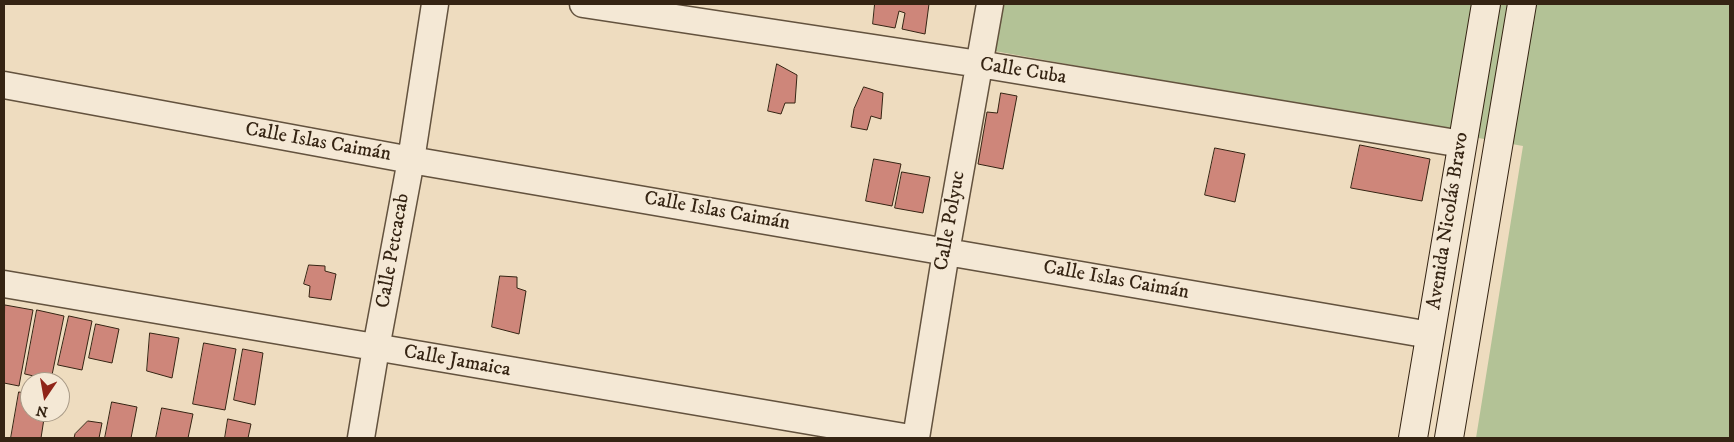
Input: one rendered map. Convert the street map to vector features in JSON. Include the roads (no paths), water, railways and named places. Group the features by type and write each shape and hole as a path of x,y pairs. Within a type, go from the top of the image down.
{"main road":[{"name":"Avenida Nicolás Bravo","path":"1413,438 1486,4"},
{"name":"Avenida Nicolás Bravo","path":"1449,438 1522,4"}],"street":[{"name":"Calle Petcacab","path":"362,438 376,348 411,160 435,4"},
{"name":"Calle Cuba","path":"583,4 980,64 1462,144"},
{"name":"Calle Polyuc","path":"916,438 946,252 990,4"},
{"name":"Calle Islas Caimán","path":"4,85 411,160 1430,335"},
{"name":"Calle Jamaica","path":"4,284 910,438"}]}
